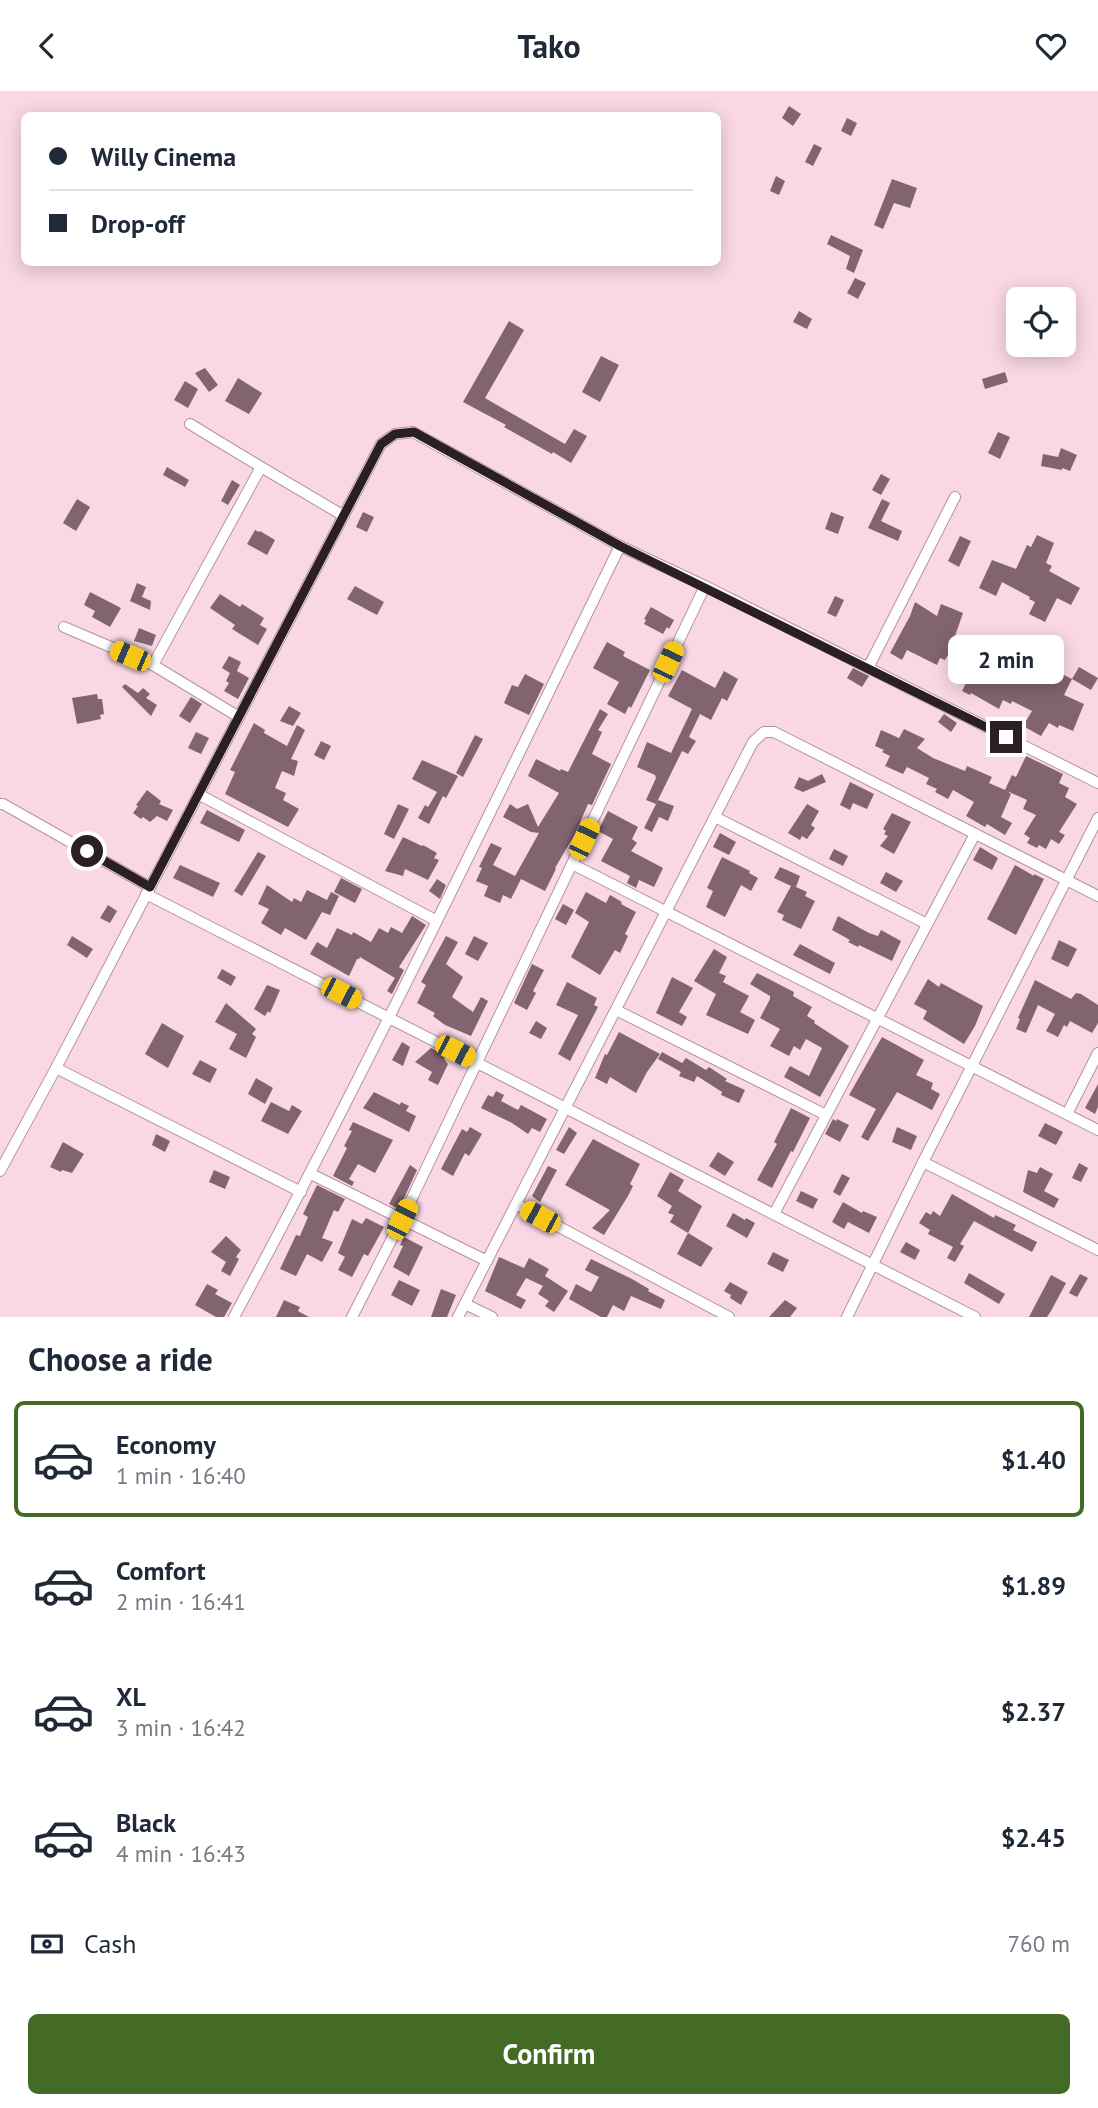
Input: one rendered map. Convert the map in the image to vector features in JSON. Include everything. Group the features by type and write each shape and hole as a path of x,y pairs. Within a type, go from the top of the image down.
{"street":[{"path":"190,424 344,516"},
{"path":"0,1171 381,444 395,434 414,432 620,546 1098,783"},
{"path":"153,665 261,467"},
{"path":"868,668 955,497"},
{"path":"234,1317 302,1192 390,1018 620,546"},
{"path":"352,1317 402,1219 705,586"},
{"path":"64,628 153,665 239,717"},
{"path":"458,1317 753,742 764,732 774,732 1098,896"},
{"path":"198,794 437,921"},
{"path":"0,804 148,890 390,1018 873,1265 962,1314 975,1317"},
{"path":"715,817 927,924"},
{"path":"847,1317 1098,818"},
{"path":"774,1214 975,834"},
{"path":"572,864 1098,1130"},
{"path":"616,1010 826,1115"},
{"path":"1067,1114 1098,1053"},
{"path":"56,1068 302,1192"},
{"path":"923,1162 1098,1250"},
{"path":"311,1174 487,1261"},
{"path":"516,1205 729,1317"},
{"path":"465,1304 492,1317"}],"building":[{"path":"789,106 801,114 793,126 782,118"},
{"path":"847,118 857,123 851,136 841,131"},
{"path":"814,144 822,148 813,166 805,162"},
{"path":"776,176 785,181 779,195 770,191"},
{"path":"892,179 917,188 910,208 894,203 883,229 874,225"},
{"path":"831,235 863,250 854,273 846,269 850,256 827,244"},
{"path":"855,278 866,283 858,299 847,293"},
{"path":"799,311 812,319 807,329 793,322"},
{"path":"509,321 524,330 485,398 565,444 574,429 587,436 571,463 463,402"},
{"path":"601,356 619,365 600,402 582,392"},
{"path":"205,368 218,385 209,392 195,373"},
{"path":"1005,372 1008,382 985,389 982,379"},
{"path":"238,378 262,393 249,414 225,401"},
{"path":"185,381 198,389 188,408 174,400"},
{"path":"998,432 1010,437 1000,459 988,453"},
{"path":"1061,448 1077,455 1070,471 1041,466 1043,454 1058,457"},
{"path":"167,467 189,480 185,487 163,475"},
{"path":"881,474 890,479 881,495 872,490"},
{"path":"232,480 240,485 228,505 221,501"},
{"path":"77,499 90,507 76,531 63,523"},
{"path":"882,499 890,503 881,521 902,531 898,541 868,528"},
{"path":"363,512 374,517 367,532 356,527"},
{"path":"831,512 844,517 838,534 825,529"},
{"path":"255,530 275,540 267,555 247,544"},
{"path":"1037,535 1054,543 1046,563 1052,566 1049,571 1080,588 1071,605 1057,598 1045,622 1029,614 1035,602 1029,599 1030,597 1002,582 996,596 979,588 992,560 1016,569 1027,545 1031,547"},
{"path":"960,536 971,541 959,567 948,561"},
{"path":"137,583 146,587 142,597 151,601 150,610 130,601"},
{"path":"355,586 384,602 377,615 347,599"},
{"path":"90,592 121,608 110,627 92,617 95,611 84,605"},
{"path":"220,594 264,618 260,625 267,629 258,645 232,629 235,625 210,608"},
{"path":"835,596 844,600 836,617 827,613"},
{"path":"915,602 937,616 941,604 963,613 955,639 971,647 963,662 948,655 945,660 940,658 937,665 907,650 902,660 890,653"},
{"path":"651,607 674,620 663,634 644,624"},
{"path":"139,628 156,635 152,646 134,641"},
{"path":"1010,638 1029,649 1026,656 1072,679 1064,695 1084,704 1073,731 1049,723 1041,736 1023,726 1032,711 1012,701 1011,704 1003,700 999,709 971,693 970,695 962,691 966,683 958,679 970,657 983,664 995,646 1003,650"},
{"path":"607,642 625,652 623,656 650,670 631,708 629,706 625,714 607,704 619,682 593,668"},
{"path":"229,656 241,662 237,671 249,678 238,699 224,691 229,683 226,681 230,673 222,668"},
{"path":"1079,667 1098,678 1091,690 1072,679"},
{"path":"853,668 869,676 862,687 847,678"},
{"path":"682,670 715,688 724,671 738,679 727,701 722,698 711,720 700,714 689,737 696,741 688,754 682,751 656,804 646,800 655,775 637,767 647,742 671,753 692,709 668,696"},
{"path":"525,674 544,684 529,715 504,703 512,685 518,687"},
{"path":"125,684 138,693 143,688 150,694 146,698 157,705 151,716 122,687"},
{"path":"97,694 98,699 102,699 104,714 100,715 101,719 77,724 72,698"},
{"path":"191,697 202,704 190,723 179,716"},
{"path":"289,706 301,713 293,726 280,721"},
{"path":"600,709 608,714 598,730 602,732 592,754 611,764 545,891 521,879 511,899 503,895 500,903 484,896 488,886 476,881 482,868 479,867 491,843 502,848 493,865 515,876 539,833 531,832 503,817 510,804 517,809 528,804 538,827 559,793 528,776 536,759 568,772"},
{"path":"944,714 957,723 951,732 938,722"},
{"path":"254,723 265,730 264,733 287,746 297,725 305,730 291,759 298,761 294,776 282,771 275,788 286,793 283,800 299,809 288,827 225,794 235,772 230,770"},
{"path":"904,729 925,739 917,748 933,758 965,771 967,766 992,777 989,783 1005,790 1012,775 1016,777 1026,756 1063,774 1059,783 1069,788 1065,797 1077,804 1059,832 1065,835 1059,844 1051,839 1046,849 1027,843 1030,838 1024,834 1036,815 1023,809 1027,800 1007,791 1011,794 1001,817 1012,823 1005,835 966,816 974,802 953,790 948,799 926,784 929,778 907,767 903,774 885,766 890,756 875,746 881,730 899,738"},
{"path":"196,732 209,738 201,754 188,748"},
{"path":"475,735 483,739 463,777 456,773"},
{"path":"321,741 331,746 324,760 314,755"},
{"path":"422,760 458,776 446,798 443,796 429,824 418,818 437,792 412,779"},
{"path":"822,774 826,782 803,792 794,788 799,777 808,781"},
{"path":"850,782 874,794 867,809 853,803 850,810 840,805"},
{"path":"147,790 161,801 159,804 173,810 167,821 157,816 150,822 133,813"},
{"path":"658,800 674,806 668,821 659,817 652,832 644,828"},
{"path":"398,804 409,809 394,839 384,834"},
{"path":"807,804 819,811 811,825 815,828 807,839 802,836 800,840 788,833"},
{"path":"207,810 245,830 239,842 200,823"},
{"path":"608,811 638,827 632,839 637,843 631,851 663,868 654,887 639,880 636,888 627,883 630,876 601,861 613,839 598,831"},
{"path":"892,813 911,822 894,854 880,846 888,836 883,829"},
{"path":"720,833 736,842 729,855 713,847"},
{"path":"403,837 437,853 434,858 439,860 428,880 405,869 403,876 385,871"},
{"path":"980,847 998,858 992,870 973,860"},
{"path":"834,849 848,856 843,866 829,859"},
{"path":"258,852 266,856 242,896 234,891"},
{"path":"722,857 758,878 751,891 741,885 725,917 706,907 713,891 707,888"},
{"path":"180,865 220,883 213,897 173,878"},
{"path":"1015,865 1044,879 1016,935 987,919"},
{"path":"780,867 800,876 796,887 807,892 805,896 815,901 801,929 782,920 784,915 777,912 791,886 774,878"},
{"path":"886,872 903,881 896,892 880,883"},
{"path":"341,878 362,889 355,903 334,892"},
{"path":"437,879 446,885 440,899 429,891"},
{"path":"267,885 292,902 294,898 301,902 307,890 327,900 331,892 339,896 330,915 322,912 306,940 285,928 281,935 261,923 269,909 258,904"},
{"path":"586,892 606,903 610,895 636,912 625,934 628,936 620,953 615,950 600,975 571,957 589,922 575,913"},
{"path":"563,904 574,910 566,925 555,919"},
{"path":"108,905 117,911 110,923 100,918"},
{"path":"412,916 426,925 399,967 404,970 392,994 387,991 395,978 360,957 349,976 310,954 317,942 327,948 337,928 352,935 353,932 371,942 379,928 388,933 391,927 402,933"},
{"path":"838,916 869,933 878,936 881,930 901,941 892,961 848,942 850,940 832,930"},
{"path":"72,936 93,949 87,958 67,945"},
{"path":"446,936 458,942 446,964 463,977 452,997 473,1012 481,997 488,1001 471,1036 445,1025 433,1016 435,1013 417,1003 426,985 421,982"},
{"path":"474,936 488,943 478,961 465,954"},
{"path":"1059,940 1077,949 1068,967 1051,959"},
{"path":"800,944 835,963 830,974 793,955"},
{"path":"714,949 727,957 719,973 726,976 723,982 749,996 740,1012 755,1020 748,1034 706,1015 716,994 694,981"},
{"path":"532,964 544,970 527,1010 514,1003"},
{"path":"222,969 236,977 231,986 217,978"},
{"path":"757,973 794,992 793,996 812,1007 807,1016 815,1021 814,1023 849,1046 820,1097 784,1077 790,1066 809,1076 822,1048 806,1039 800,1050 794,1046 789,1056 770,1046 780,1029 760,1018 770,996 750,984"},
{"path":"672,977 693,988 679,1012 687,1017 682,1026 656,1013"},
{"path":"928,979 939,987 941,983 983,1006 964,1044 923,1019 927,1011 914,1004"},
{"path":"1035,980 1071,999 1076,993 1081,994 1098,1005 1098,1023 1092,1033 1070,1021 1067,1027 1064,1025 1058,1037 1046,1031 1055,1014 1038,1005 1026,1033 1016,1029 1020,1019 1018,1018"},
{"path":"567,982 597,998 594,1005 598,1007 570,1061 558,1054 578,1015 556,1005"},
{"path":"267,985 280,990 270,1013 268,1011 265,1016 254,1009"},
{"path":"226,1003 256,1029 252,1034 256,1037 246,1058 229,1049 237,1034 215,1022"},
{"path":"536,1021 547,1028 541,1039 529,1033"},
{"path":"162,1023 184,1036 168,1068 145,1054"},
{"path":"619,1032 660,1054 636,1093 610,1077 607,1084 595,1078 605,1054 607,1055"},
{"path":"882,1037 924,1060 916,1075 933,1083 931,1089 940,1094 932,1110 897,1092 868,1141 861,1137 876,1109 849,1095"},
{"path":"402,1042 410,1047 403,1066 392,1060"},
{"path":"431,1048 442,1053 448,1064 438,1085 428,1080 432,1072 415,1062"},
{"path":"662,1052 682,1063 686,1058 706,1070 709,1067 727,1079 725,1081 745,1090 739,1103 721,1095 722,1092 697,1076 694,1082 679,1076 681,1072 658,1059"},
{"path":"200,1060 217,1069 210,1083 192,1074"},
{"path":"256,1078 273,1088 265,1104 248,1094"},
{"path":"1098,1084 1098,1107 1095,1114 1085,1108"},
{"path":"496,1091 504,1095 501,1101 518,1110 521,1105 547,1119 540,1132 532,1128 528,1134 481,1108 488,1095 493,1097"},
{"path":"374,1092 400,1105 401,1102 409,1106 406,1111 416,1116 409,1132 363,1108"},
{"path":"271,1102 289,1111 292,1105 302,1111 288,1134 261,1121"},
{"path":"791,1108 810,1118 772,1188 757,1180 777,1144 774,1142"},
{"path":"833,1119 849,1125 840,1142 825,1134"},
{"path":"353,1122 393,1140 375,1173 358,1164 349,1179 354,1182 352,1186 333,1176 347,1148 344,1146 352,1131 349,1130"},
{"path":"1045,1123 1063,1132 1056,1145 1038,1136"},
{"path":"470,1127 482,1134 469,1156 465,1153 453,1176 441,1169 462,1129 467,1132"},
{"path":"569,1127 577,1133 564,1154 556,1150"},
{"path":"897,1127 917,1136 911,1150 892,1142"},
{"path":"156,1134 170,1141 165,1152 152,1145"},
{"path":"593,1139 640,1164 630,1184 633,1186 628,1196 604,1235 592,1228 610,1210 565,1185"},
{"path":"63,1142 84,1154 72,1173 50,1167"},
{"path":"718,1152 734,1162 725,1176 709,1166"},
{"path":"1079,1163 1088,1168 1081,1182 1072,1178"},
{"path":"410,1165 417,1170 399,1209 389,1204"},
{"path":"548,1166 557,1170 540,1202 532,1196"},
{"path":"1040,1167 1053,1174 1044,1191 1059,1199 1054,1208 1023,1192 1028,1170 1037,1173"},
{"path":"214,1170 230,1177 225,1189 209,1182"},
{"path":"670,1172 684,1180 678,1191 702,1206 688,1233 670,1222 674,1215 668,1213 672,1206 657,1196"},
{"path":"842,1174 850,1178 840,1196 833,1192"},
{"path":"317,1185 345,1199 338,1212 334,1210 322,1238 333,1242 322,1262 307,1254 296,1276 280,1269 296,1235 300,1236 308,1217 303,1214"},
{"path":"801,1191 818,1199 813,1209 796,1201"},
{"path":"952,1194 994,1218 995,1215 1016,1225 1013,1230 1037,1242 1032,1252 974,1221 960,1244 964,1246 955,1262 947,1258 953,1247 928,1234 930,1230 919,1223 926,1212 931,1215 933,1211 940,1216"},
{"path":"843,1202 862,1213 863,1211 877,1217 869,1233 848,1222 844,1229 832,1222"},
{"path":"733,1213 755,1223 747,1238 726,1226"},
{"path":"366,1218 384,1227 368,1256 364,1254 352,1277 338,1270 345,1257 338,1253 352,1219 362,1224"},
{"path":"688,1233 713,1248 701,1267 677,1254"},
{"path":"226,1236 241,1250 230,1276 221,1271 226,1262 211,1252"},
{"path":"404,1237 423,1247 409,1276 393,1267 403,1246 400,1245"},
{"path":"906,1242 920,1250 915,1260 900,1252"},
{"path":"773,1252 789,1260 783,1272 767,1264"},
{"path":"499,1257 524,1268 529,1258 549,1269 545,1276 568,1291 554,1312 545,1306 549,1301 538,1294 543,1286 526,1278 516,1295 526,1300 521,1309 485,1291"},
{"path":"591,1259 632,1279 665,1300 661,1309 631,1296 624,1311 613,1305 607,1317 601,1317 569,1299 576,1284 591,1292 599,1277 585,1270"},
{"path":"969,1273 1005,1294 999,1304 964,1283"},
{"path":"1080,1274 1088,1278 1077,1297 1069,1293"},
{"path":"1051,1275 1066,1283 1047,1317 1029,1317"},
{"path":"399,1280 420,1290 412,1306 391,1295"},
{"path":"730,1282 748,1292 741,1305 724,1291"},
{"path":"207,1284 218,1290 215,1294 232,1303 224,1317 216,1317 195,1305"},
{"path":"441,1289 456,1295 447,1317 431,1317"},
{"path":"284,1300 300,1307 298,1311 309,1317 276,1317"},
{"path":"785,1300 797,1308 790,1317 769,1317"}],"route":[{"path":"87,851 150,887 381,444 395,434 414,432 620,546 1006,737"}]}
